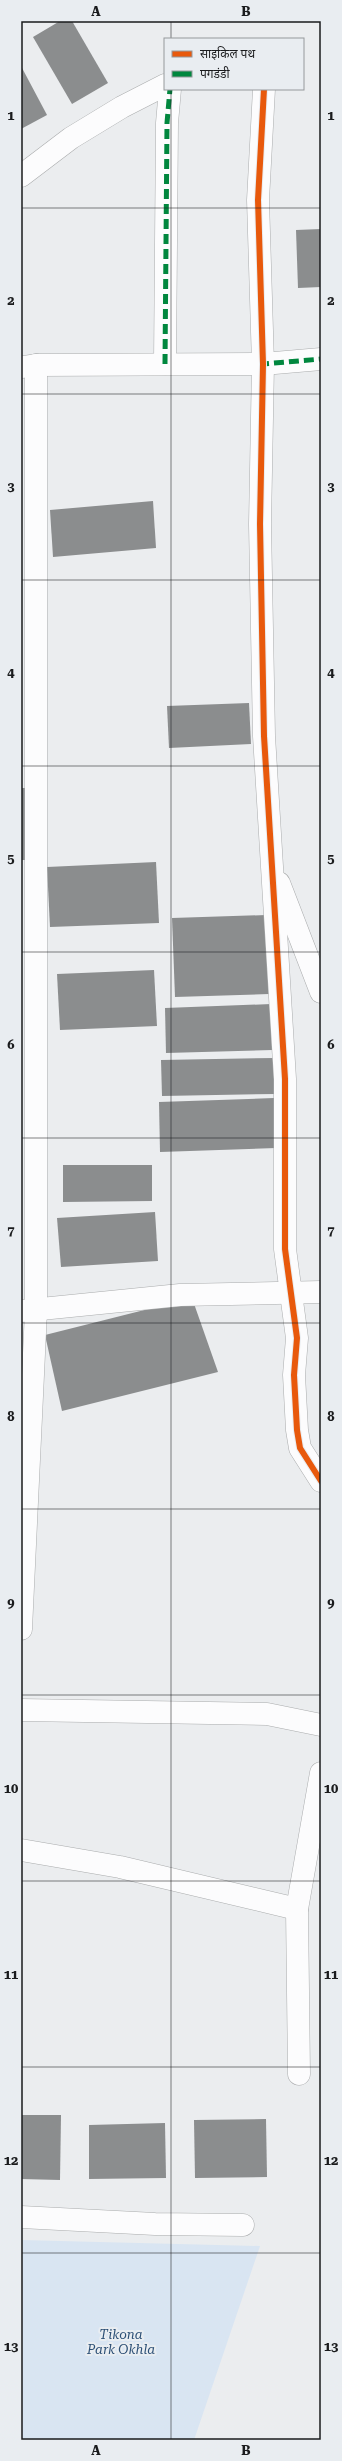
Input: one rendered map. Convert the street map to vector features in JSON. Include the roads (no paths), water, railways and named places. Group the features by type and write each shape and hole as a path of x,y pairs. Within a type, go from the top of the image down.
{"street":[{"path":"21,176 71,138 122,107 164,86"},
{"path":"165,364 167,122 170,90"},
{"path":"264,90 258,200 263,364 260,532 264,736 285,1079 285,1249 297,1338 294,1375 297,1430 300,1448 321,1481"},
{"path":"21,1629 28,1311 29,366 263,364 321,359"},
{"path":"271,862 321,992"},
{"path":"28,1311 180,1295 321,1292"},
{"path":"21,1710 266,1714 321,1725"},
{"path":"299,2074 298,1909 321,1773"},
{"path":"21,1850 120,1867 298,1909"},
{"path":"21,2217 155,2224 243,2225"}],"park label":[{"name":"Tikona Park Okhla","path":"121,2342"}]}
